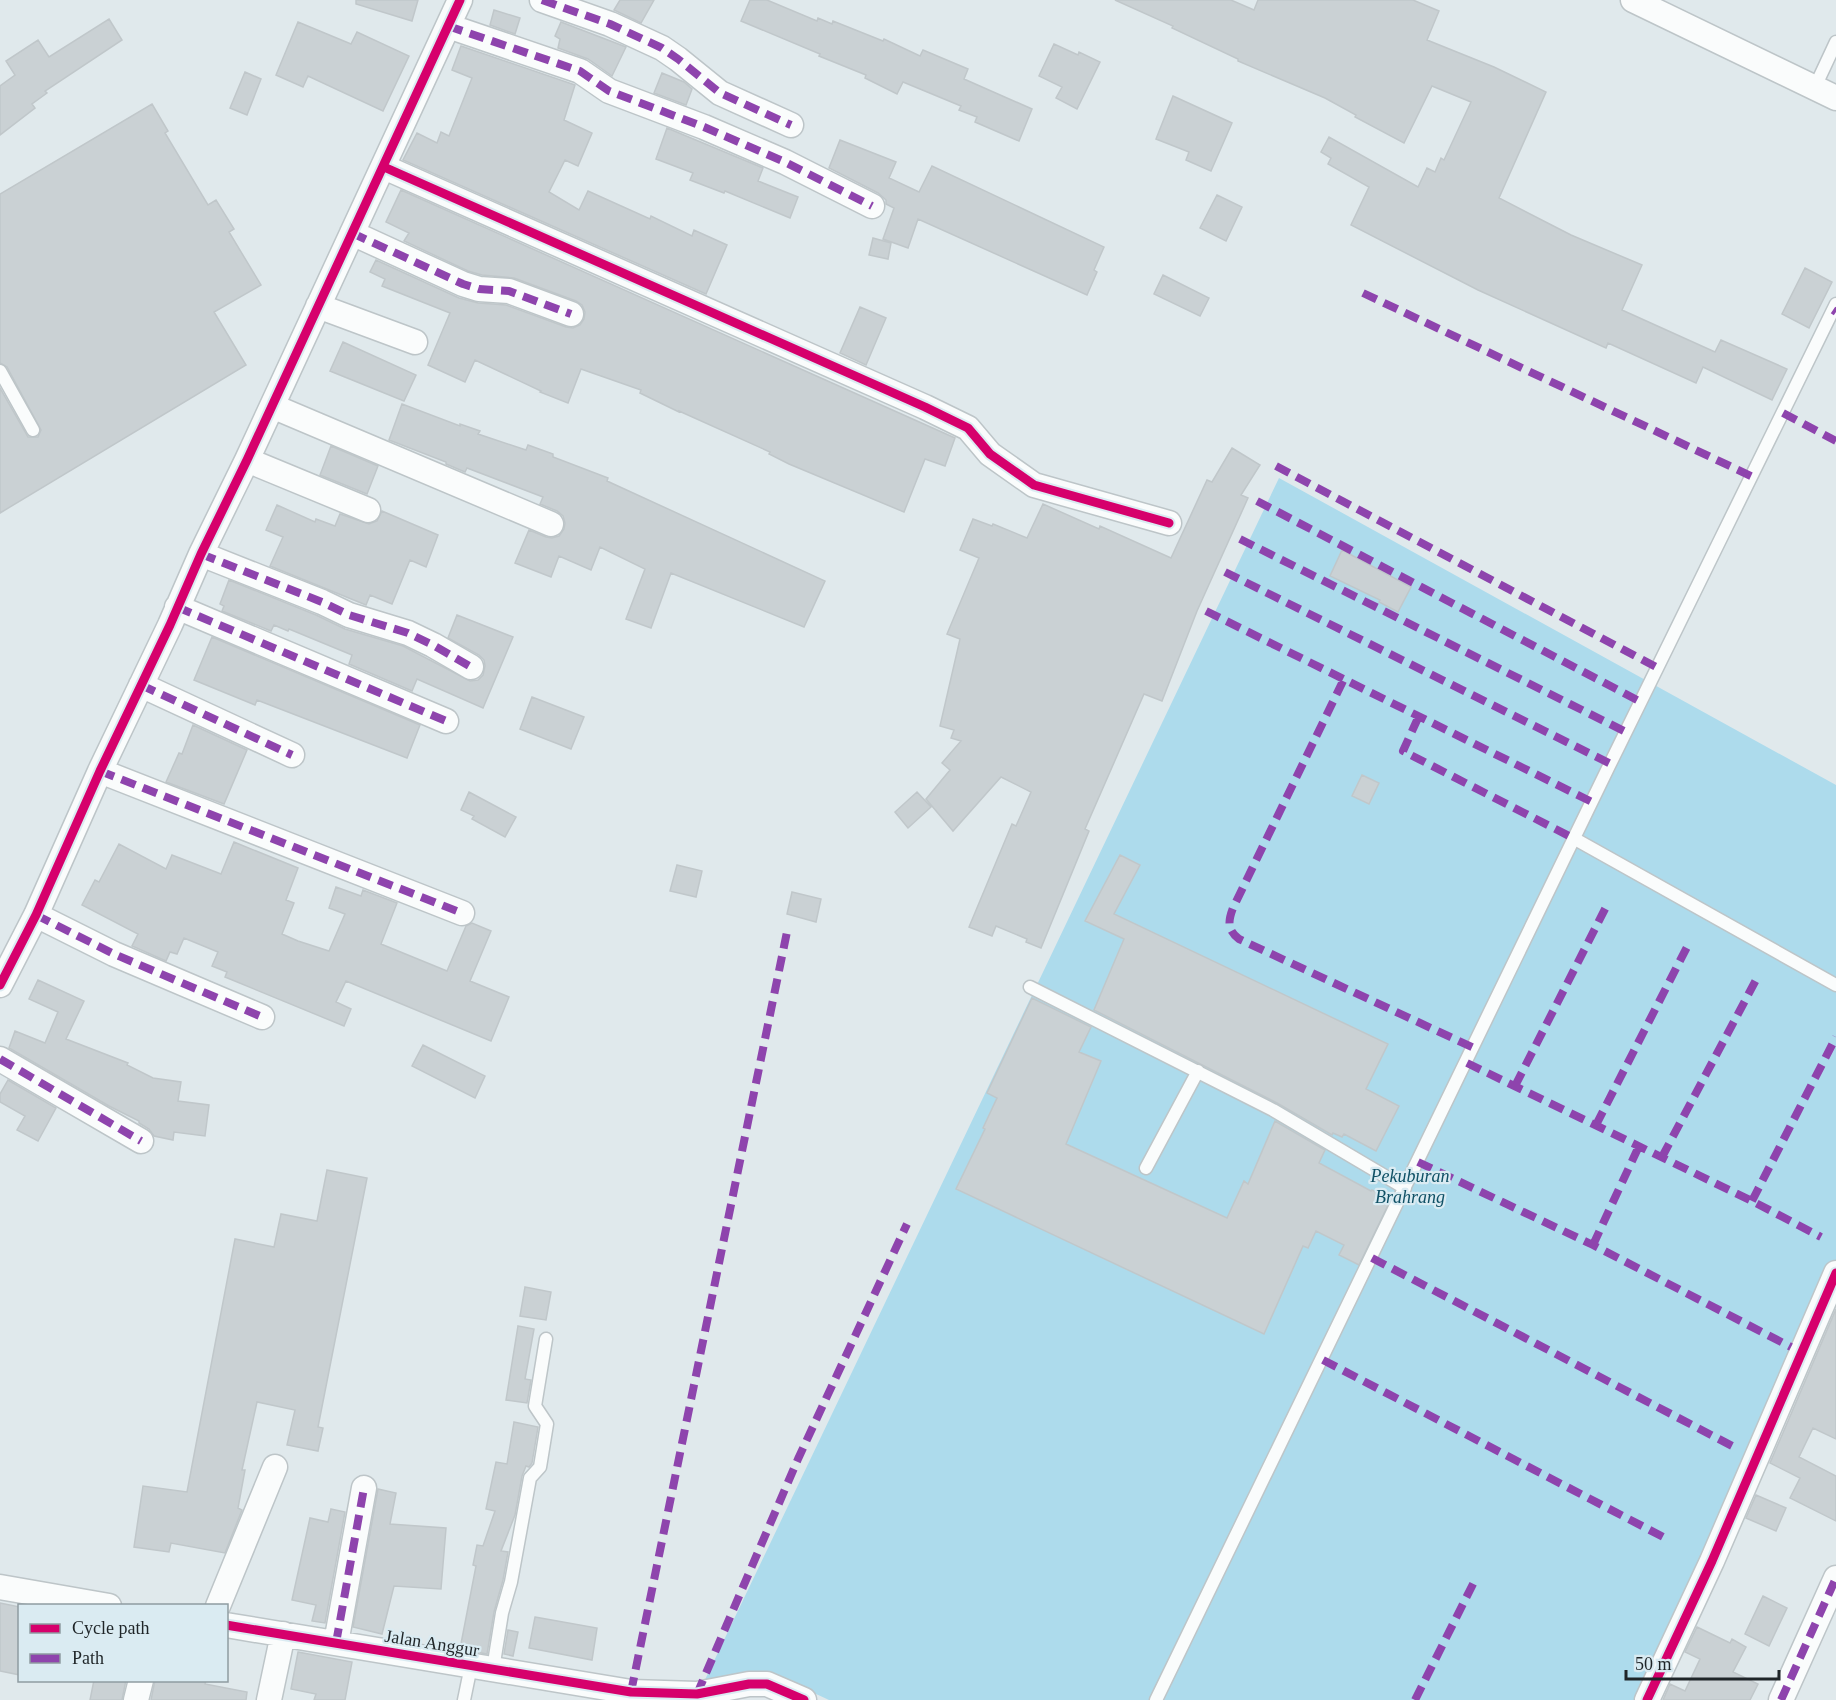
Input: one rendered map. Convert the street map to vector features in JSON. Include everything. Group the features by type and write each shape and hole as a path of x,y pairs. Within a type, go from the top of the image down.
{"street":[{"path":"0,985 36,915 100,771 460,0"},
{"path":"542,0 609,24 662,48 720,93 791,125"},
{"path":"1633,0 1826,92"},
{"path":"448,26 580,70 609,91 704,127 785,162 872,206"},
{"path":"384,167 926,407 968,428 990,454 1034,485 1169,523"},
{"path":"352,233 463,284 479,289 509,291 571,314"},
{"path":"318,306 415,342"},
{"path":"272,406 551,524"},
{"path":"247,460 368,510"},
{"path":"201,554 349,615 408,633 471,667"},
{"path":"177,607 446,721"},
{"path":"141,685 292,755"},
{"path":"100,771 462,913"},
{"path":"36,915 114,954 262,1017"},
{"path":"0,1059 141,1141"},
{"path":"1647,1700 1712,1561 1836,1273"},
{"path":"218,1604 275,1467"},
{"path":"336,1643 364,1488"},
{"path":"1781,1700 1836,1578"},
{"path":"0,1587 103,1604"},
{"name":"Jalan Anggur","path":"228,1625 631,1692 696,1697 749,1684 767,1684 804,1700"},
{"path":"269,1700 283,1634"},
{"path":"136,1700 140,1682"}],"lane":[{"path":"1826,92 1836,42"},
{"path":"1156,1700 1836,304"},
{"path":"0,372 33,430"},
{"path":"1575,839 1836,985"},
{"path":"1030,987 1273,1110 1406,1188"},
{"path":"1146,1168 1198,1071"},
{"path":"464,1700 482,1668 512,1582 531,1478 540,1467 547,1424 535,1406 546,1339"}],"green space":[{"name":"Pekuburan Brahrang","path":"1279,478 1836,785 1836,1280 1634,1700 829,1700 786,1680 703,1684"}],"building":[{"path":"356,0 418,0 412,21 356,4"},
{"path":"620,0 654,0 641,23 614,10"},
{"path":"750,0 767,0 817,21 818,18 832,24 833,21 883,41 884,39 920,56 923,50 968,69 964,79 1032,109 1019,141 975,122 977,117 959,110 961,106 903,82 897,94 865,78 866,75 741,21"},
{"path":"1115,0 1231,0 1254,10 1258,0 1413,0 1439,11 1427,40 1494,67 1546,92 1499,198 1571,235 1642,265 1622,310 1715,352 1721,340 1787,369 1772,400 1703,367 1696,383 1608,343 1606,348 1478,290 1351,225 1369,187 1328,164 1331,158 1321,152 1329,137 1418,187 1427,168 1435,172 1441,158 1444,160 1471,102 1432,86 1404,143 1325,98 1238,61 1172,28 1173,26"},
{"path":"494,10 520,18 515,34 490,25"},
{"path":"109,19 122,40 45,91 47,93 32,104 35,108 0,135 0,86 15,75 6,61 38,40 49,57"},
{"path":"298,22 351,44 357,32 409,56 383,111 308,76 303,87 276,75"},
{"path":"561,22 626,47 612,76 588,59 558,48 560,39 555,36"},
{"path":"1054,44 1100,62 1077,109 1056,98 1062,87 1039,76"},
{"path":"461,46 575,85 564,120 592,133 578,166 565,160 549,192 579,210 588,191 650,219 651,216 692,236 694,230 727,245 706,294 403,160 417,133 437,143 441,132 449,136 472,78 452,70"},
{"path":"245,72 261,79 247,115 230,108"},
{"path":"662,73 684,82 692,89 686,105 654,93"},
{"path":"1173,96 1232,123 1211,171 1186,160 1189,152 1156,139"},
{"path":"152,104 168,131 165,133 208,205 216,200 234,229 229,232 261,285 214,312 246,365 0,513 0,388 28,437 38,437 41,430 7,367 0,363 0,194"},
{"path":"667,128 763,168 758,181 798,197 790,218 725,191 724,193 690,180 693,173 656,159"},
{"path":"840,140 896,162 889,178 919,192 932,166 1104,247 1087,295 918,219 908,248 883,239 894,208 886,204 886,200 878,193 829,168"},
{"path":"401,190 955,438 945,466 925,459 904,512 789,464 769,454 770,452 640,393 641,390 581,369 568,403 475,360 465,382 428,365 450,313 382,286 385,279 370,272 376,260 459,298 478,303 506,305 566,327 573,328 580,325 585,312 582,305 576,301 514,278 482,275 468,271 404,241 409,233 386,222"},
{"path":"1217,195 1242,207 1226,241 1200,228"},
{"path":"873,238 891,243 888,259 869,255"},
{"path":"1805,268 1832,282 1809,328 1782,314"},
{"path":"1163,275 1209,298 1200,316 1154,294"},
{"path":"860,307 886,318 866,365 840,353"},
{"path":"343,342 416,375 404,401 330,371"},
{"path":"402,404 460,426 460,424 480,431 478,434 526,450 528,445 553,454 553,457 608,478 607,481 825,581 804,627 671,573 651,628 626,619 645,569 600,547 591,570 559,556 551,577 515,563 529,530 546,537 559,536 564,529 563,516 540,504 543,497 467,468 465,472 446,462 389,440"},
{"path":"331,446 378,466 367,494 320,475"},
{"path":"1232,448 1260,465 1241,495 1248,498 1197,611 1162,701 1144,694 1085,829 1089,831 1041,948 1026,942 1027,939 996,926 992,936 969,927 1012,824 1016,826 1031,792 1001,777 953,831 926,799 950,770 942,763 961,741 951,738 954,730 940,726 960,639 947,634 979,558 960,550 973,519 992,526 993,524 1027,538 1043,504 1099,529 1100,526 1171,558 1207,480 1212,482"},
{"path":"277,505 315,522 316,519 335,526 340,514 369,524 377,521 382,511 438,535 426,567 410,560 392,604 370,595 366,605 270,566 283,537 266,530"},
{"path":"1342,550 1411,587 1398,612 1379,602 1380,600 1330,576"},
{"path":"229,580 345,629 403,646 470,681 478,680 483,675 484,660 448,638 457,615 513,637 483,708 417,679 412,691 349,664 352,655 289,629 288,631 274,625 271,631 222,611 224,606 220,604"},
{"path":"212,637 420,725 407,758 257,700 255,705 194,680"},
{"path":"532,697 584,717 571,749 520,729"},
{"path":"193,725 247,750 224,804 166,782 179,753 182,754"},
{"path":"1362,775 1379,783 1369,804 1352,796"},
{"path":"469,792 516,817 505,837 472,819 474,816 461,810"},
{"path":"917,792 931,807 908,828 895,812"},
{"path":"234,842 298,868 286,900 294,903 282,934 298,941 329,951 345,914 329,908 336,887 361,896 363,890 397,903 381,944 447,971 466,926 472,923 491,931 470,981 509,997 491,1041 346,981 336,1002 351,1009 344,1026 225,977 227,972 212,966 218,952 184,938 177,954 170,952 166,961 132,946 138,934 82,905 95,880 99,882 119,844 166,869 172,855 221,874"},
{"path":"1120,855 1140,865 1114,914 1388,1044 1366,1089 1399,1106 1376,1151 1344,1134 1342,1137 1333,1133 1332,1135 1277,1103 1094,1010 1124,939 1085,921"},
{"path":"677,865 702,871 696,897 670,891"},
{"path":"792,892 821,899 816,922 787,914"},
{"path":"38,980 84,1001 66,1039 128,1063 127,1065 153,1078 181,1082 178,1101 209,1105 205,1136 174,1132 173,1140 154,1136 139,1121 9,1048 15,1031 45,1043 58,1012 29,999"},
{"path":"1032,998 1091,1027 1079,1052 1101,1061 1066,1144 1227,1218 1244,1181 1248,1184 1275,1121 1325,1150 1319,1163 1391,1199 1359,1265 1339,1255 1344,1245 1316,1231 1308,1248 1303,1246 1264,1334 956,1189 997,1098 987,1093"},
{"path":"423,1045 485,1076 475,1098 412,1066"},
{"path":"8,1080 56,1108 38,1141 17,1130 25,1116 0,1102 0,1094"},
{"path":"327,1170 367,1178 318,1427 323,1428 318,1451 287,1445 295,1410 257,1402 242,1470 245,1470 238,1508 242,1510 225,1553 171,1543 169,1552 134,1547 143,1486 187,1492 235,1239 274,1247 281,1214 317,1221"},
{"path":"525,1287 551,1292 546,1320 520,1316"},
{"path":"1836,1309 1836,1439 1813,1428 1799,1457 1836,1476 1836,1521 1790,1498 1800,1478 1770,1463"},
{"path":"518,1326 534,1329 525,1379 531,1380 527,1403 506,1400"},
{"path":"514,1422 538,1427 532,1463 529,1467 526,1466 522,1476 515,1515 501,1551 508,1552 487,1654 460,1649 476,1566 473,1565 477,1545 483,1546 495,1511 486,1509 496,1462 507,1464"},
{"path":"378,1489 396,1493 390,1524 446,1528 441,1589 394,1586 382,1634 353,1627"},
{"path":"1756,1495 1786,1508 1776,1531 1746,1518"},
{"path":"331,1509 345,1512 325,1623 312,1621 316,1605 292,1600 310,1518 328,1522"},
{"path":"1763,1596 1787,1608 1769,1646 1745,1634"},
{"path":"0,1603 18,1607 18,1675 0,1671"},
{"path":"535,1617 597,1628 592,1660 529,1648"},
{"path":"1697,1627 1730,1643 1732,1639 1746,1647 1733,1672 1758,1684 1750,1700 1663,1700 1670,1684 1685,1691 1700,1659 1685,1652"},
{"path":"508,1630 518,1632 513,1656 504,1654"},
{"path":"298,1652 352,1662 345,1700 314,1700 316,1694 291,1689"},
{"path":"94,1682 126,1682 122,1700 90,1700"},
{"path":"155,1682 206,1682 205,1684 247,1692 246,1700 151,1700"}],"marked path":[{"path":"542,0 610,24 662,48 720,93 791,125"},
{"path":"448,26 580,71 609,91 704,127 785,162 872,206"},
{"path":"352,233 463,284 479,289 509,291 571,314"},
{"path":"1363,293 1753,477"},
{"path":"1783,413 1836,441"},
{"path":"1276,466 1658,668"},
{"path":"1257,501 1641,702"},
{"path":"1240,539 1626,732"},
{"path":"201,554 349,615 408,633 471,667"},
{"path":"1225,572 1611,764"},
{"path":"177,607 446,721"},
{"path":"1206,611 1592,802"},
{"path":"1343,681 1233,908 1230,917 1231,929 1239,939 1474,1048"},
{"path":"141,685 292,755"},
{"path":"1418,718 1403,751 1575,839"},
{"path":"100,771 462,913"},
{"path":"1515,1086 1607,905"},
{"path":"36,915 114,954 262,1017"},
{"path":"631,1692 788,927"},
{"path":"1596,1125 1687,947"},
{"path":"1662,1157 1756,980"},
{"path":"1752,1201 1836,1037"},
{"path":"0,1059 141,1141"},
{"path":"1467,1063 1752,1201 1821,1237"},
{"path":"1593,1245 1639,1146"},
{"path":"1418,1162 1593,1245 1791,1347"},
{"path":"697,1694 798,1459 907,1224"},
{"path":"1372,1258 1738,1449"},
{"path":"1323,1360 1669,1540"},
{"path":"336,1643 364,1488"},
{"path":"1415,1700 1476,1578"},
{"path":"1781,1700 1836,1578"}],"cycle path":[{"path":"0,985 36,915 100,771 460,0"},
{"path":"384,167 968,428 990,454 1034,485 1169,523"},
{"path":"1647,1700 1712,1561 1836,1273"},
{"path":"228,1625 631,1692 697,1694 749,1684 767,1684 804,1700"}]}
